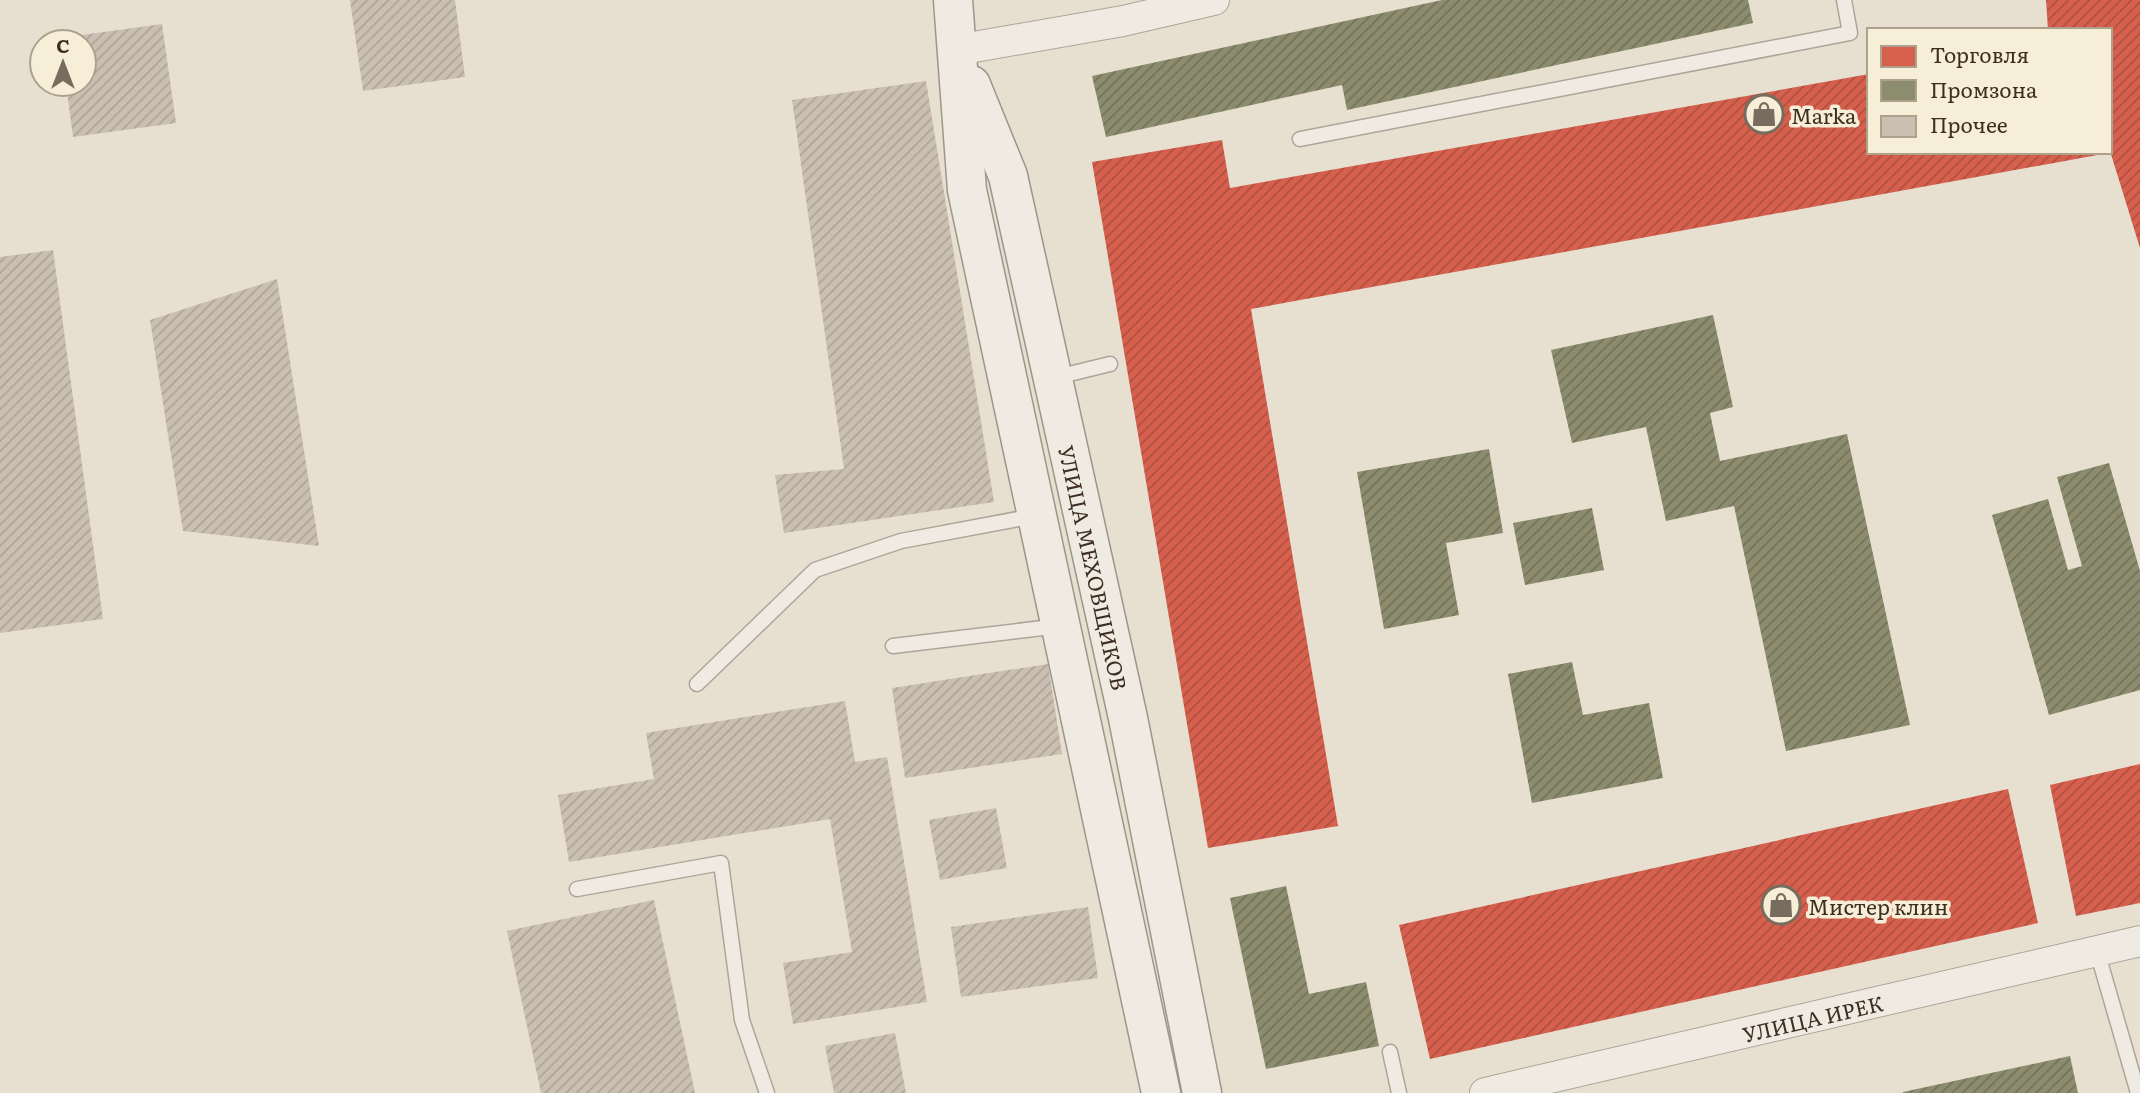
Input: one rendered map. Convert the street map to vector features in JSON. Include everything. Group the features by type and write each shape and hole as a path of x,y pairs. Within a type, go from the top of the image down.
{"main road":[{"name":"УЛИЦА МЕХОВЩИКОВ","path":"953,0 967,190 1039,515 1161,1093"},
{"name":"УЛИЦА МЕХОВЩИКОВ","path":"957,50 1008,176 1150,823 1202,1093"}],"street":[{"path":"957,50 1123,21 1214,0"},
{"name":"УЛИЦА ИРЕК","path":"1485,1093 2140,941"}],"lane":[{"path":"1300,139 1850,33 1844,0"},
{"path":"1052,379 1110,364"},
{"path":"697,684 815,570 901,541 1039,515"},
{"path":"894,646 1061,626"},
{"path":"578,889 721,863 742,1020 767,1093"},
{"path":"2097,951 2138,1093"},
{"path":"1390,1052 1399,1093"}],"building: Торговля":[{"path":"2046,0 2140,0 2140,248 2111,154 2112,28 2048,28"},
{"path":"1867,74 1867,154 2103,154 1251,309 1338,826 1208,848 1092,162 1222,140 1230,188"},
{"path":"2140,764 2140,903 2076,916 2050,785"},
{"path":"2008,789 2038,923 1430,1059 1399,925"}],"building: Промзона":[{"path":"1442,0 1748,0 1753,23 1347,110 1342,85 1106,137 1092,76"},
{"path":"1713,315 1733,407 1710,413 1720,461 1847,434 1910,725 1786,751 1734,506 1666,521 1646,427 1572,443 1551,350"},
{"path":"1489,449 1503,533 1446,543 1459,615 1384,629 1357,472"},
{"path":"2109,463 2140,571 2140,690 2049,715 1992,515 2048,499 2068,570 2082,566 2057,477"},
{"path":"1592,508 1604,570 1525,585 1513,523"},
{"path":"1572,662 1583,715 1649,703 1663,778 1532,803 1508,674"},
{"path":"1286,886 1309,994 1366,982 1379,1046 1266,1069 1230,898"},
{"path":"2070,1056 2078,1093 1903,1093 1903,1092"}],"building: Прочее":[{"path":"350,0 455,0 465,77 363,91"},
{"path":"162,24 176,123 73,137 68,98 98,98 98,33"},
{"path":"926,81 994,502 784,533 775,475 844,469 792,100"},
{"path":"53,250 103,619 0,633 0,257"},
{"path":"277,279 319,546 183,531 150,320"},
{"path":"1048,664 1062,754 905,778 892,688"},
{"path":"845,701 855,762 887,757 927,1002 793,1024 783,963 852,952 830,819 569,862 558,795 654,779 646,733"},
{"path":"996,808 1007,868 940,880 929,820"},
{"path":"654,900 695,1093 541,1093 507,931"},
{"path":"1088,907 1098,978 961,997 951,927"},
{"path":"895,1033 906,1093 834,1093 825,1046"}],"place":[{"name":"Marka","path":"1764,114"},
{"name":"Мистер клин","path":"1781,905"}]}
